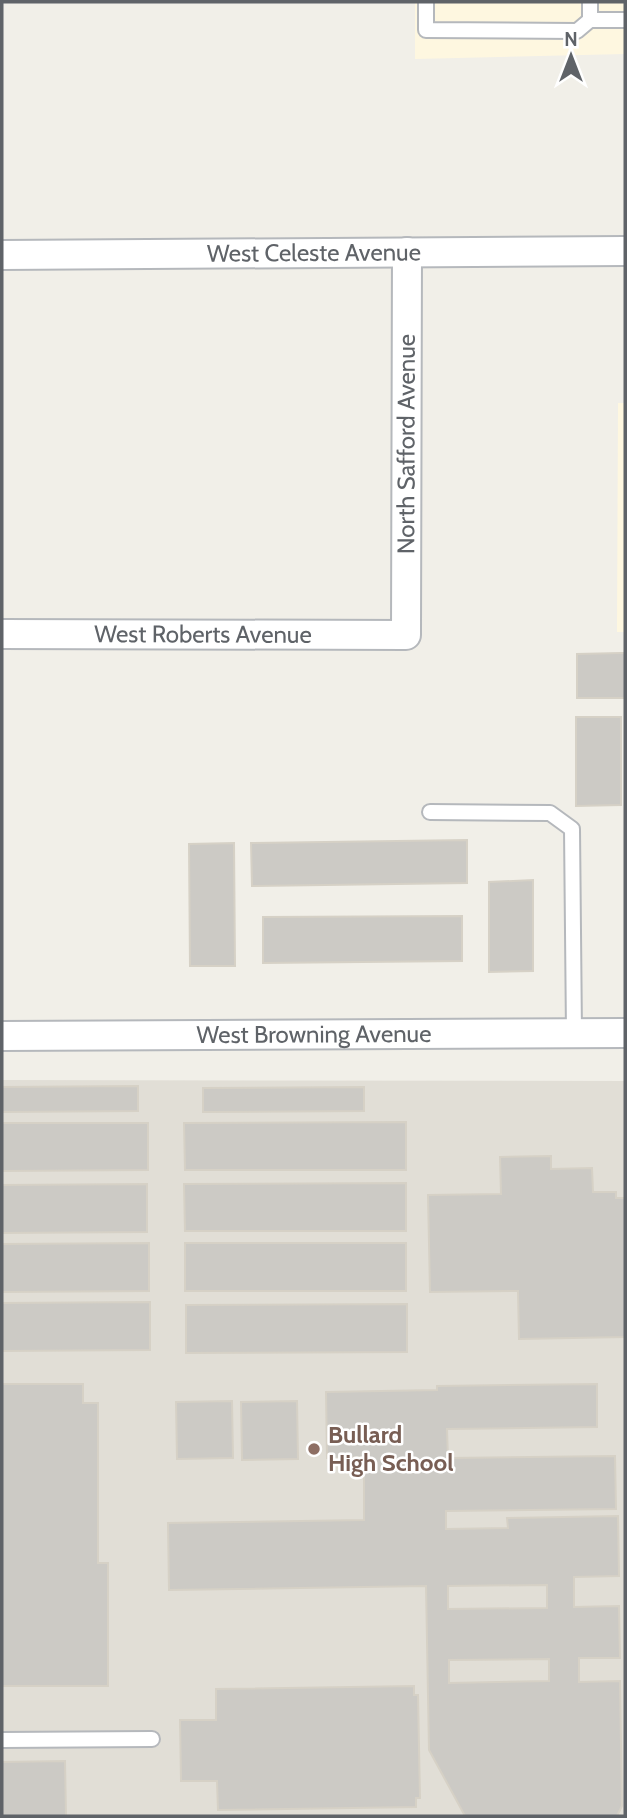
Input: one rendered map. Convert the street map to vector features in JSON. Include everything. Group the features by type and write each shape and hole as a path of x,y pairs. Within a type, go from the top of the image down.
{"street":[{"name":"West Celeste Avenue","path":"2,255 625,251"},
{"name":"North Safford Avenue","path":"406,635 407,252"},
{"name":"West Roberts Avenue","path":"2,634 406,635"},
{"name":"West Browning Avenue","path":"2,1036 625,1033"}],"lane":[{"path":"426,2 426,30 578,31 590,20 625,20"},
{"path":"590,2 590,20"},
{"path":"430,812 550,813 572,829 574,1033"},
{"path":"2,1740 152,1739"}],"shaded area":[{"path":"415,2 625,2 625,54 415,59"},
{"path":"618,403 625,403 625,632 617,632"},
{"name":"Bullard High School","path":"2,1080 625,1081 625,1816 2,1816"}],"building":[{"path":"625,653 625,698 577,698 577,654"},
{"path":"576,717 621,717 621,805 576,806"},
{"path":"467,840 467,883 252,886 251,843"},
{"path":"234,843 235,966 190,966 189,844"},
{"path":"533,880 533,971 489,972 489,882"},
{"path":"462,916 462,961 263,963 263,917"},
{"path":"138,1086 138,1111 2,1112 2,1087"},
{"path":"364,1087 364,1111 203,1112 203,1088"},
{"path":"406,1122 406,1170 185,1170 184,1123"},
{"path":"2,1123 148,1123 148,1170 2,1171"},
{"path":"551,1156 551,1169 592,1168 593,1192 616,1192 616,1198 625,1198 625,1337 519,1339 518,1291 430,1292 428,1195 501,1194 500,1157"},
{"path":"406,1183 406,1231 185,1231 184,1184"},
{"path":"147,1184 147,1232 2,1233 2,1185"},
{"path":"149,1243 149,1291 2,1292 2,1244"},
{"path":"185,1243 406,1243 406,1291 185,1291"},
{"path":"150,1302 150,1350 2,1351 2,1303"},
{"path":"407,1304 407,1352 186,1353 186,1305"},
{"path":"2,1384 83,1384 83,1403 98,1403 98,1563 108,1563 108,1686 2,1686"},
{"path":"597,1384 597,1427 447,1429 448,1458 615,1456 616,1509 446,1511 446,1529 508,1528 507,1518 618,1516 619,1576 574,1577 574,1607 619,1606 620,1658 579,1658 579,1682 620,1681 622,1806 617,1816 465,1816 429,1750 426,1586 169,1590 168,1523 364,1520 364,1457 327,1458 326,1392 437,1390 437,1386","holes":["547,1585 547,1608 448,1609 448,1586","549,1659 549,1681 449,1683 449,1660"]},
{"path":"232,1401 233,1458 177,1459 176,1402"},
{"path":"297,1401 298,1459 242,1460 241,1402"},
{"path":"414,1686 414,1695 418,1695 420,1798 416,1798 416,1807 218,1810 217,1781 181,1781 180,1720 216,1720 216,1689"},
{"path":"65,1761 66,1816 2,1816 2,1762"}],"place":[{"name":"Bullard High School","path":"314,1449"}]}
